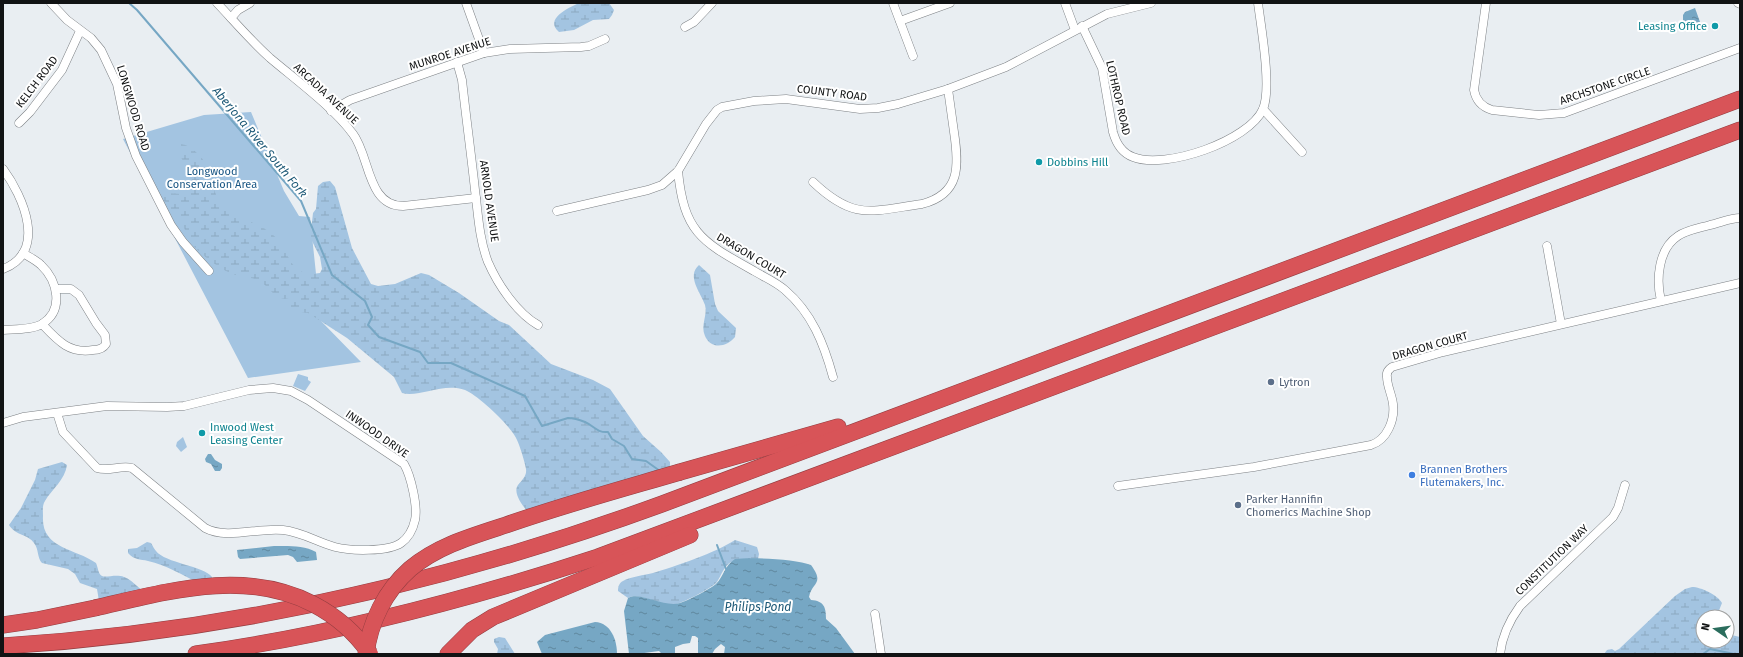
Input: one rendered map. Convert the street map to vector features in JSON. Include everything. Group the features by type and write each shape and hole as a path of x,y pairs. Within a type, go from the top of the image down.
{"highway":[{"path":"3,646 105,637 219,622 319,604 419,581 517,553 614,522 1740,99"},
{"path":"196,654 280,640 350,626 487,592 598,557 1740,130"},
{"path":"366,654 374,619 388,595 410,569 433,553 466,539 528,518 680,472 801,439 840,426 902,414"},
{"path":"448,654 472,630 493,616 722,522 773,492"},
{"path":"3,625 203,586 240,585 268,588 300,597 329,613 349,630 370,654"}],"street":[{"name":"LONGWOOD ROAD","path":"51,3 67,20 96,43 117,84 131,145 165,214 177,234 209,271"},
{"name":"ARCADIA AVENUE","path":"217,3 261,50 331,111 356,138 376,190 388,202 403,206 476,198"},
{"path":"231,18 238,10 250,3"},
{"path":"466,3 484,53"},
{"path":"685,27 694,22 712,3"},
{"path":"893,3 913,56"},
{"path":"900,21 950,3"},
{"name":"LOTHROP ROAD","path":"1065,3 1102,68 1113,132 1116,141 1120,148 1132,157 1148,161 1175,158 1204,150 1245,129 1255,121 1263,108 1267,92 1258,3"},
{"name":"COUNTY ROAD","path":"557,211 654,188 668,180 678,172 706,124 717,110 722,107 754,101 786,99 860,109 878,108 898,104 948,89 1006,67 1098,17 1118,10 1151,3"},
{"name":"ARCHSTONE CIRCLE","path":"1486,3 1474,90 1479,102 1485,108 1490,109 1539,115 1564,113 1740,48"},
{"name":"KELCH ROAD","path":"19,122 30,112 62,70 80,31"},
{"name":"MUNROE AVENUE","path":"331,111 350,100 484,53 510,49 581,47 589,46 604,39"},
{"name":"ARNOLD AVENUE","path":"457,62 462,80 483,246 492,269 520,311 538,325"},
{"path":"813,182 838,203 861,211 922,204 930,202 943,194 952,184 958,164 948,89"},
{"path":"1263,108 1302,152"},
{"path":"3,169 20,197 28,222 28,234 23,253 14,263 3,269"},
{"name":"DRAGON COURT","path":"678,172 684,208 696,233 719,250 777,284 790,294 819,333 833,377"},
{"path":"1661,301 1658,283 1662,259 1666,249 1673,240 1688,232 1740,218"},
{"path":"1547,246 1561,324"},
{"path":"3,330 42,324 49,318 57,301 56,289 49,276 40,265 23,253"},
{"name":"DRAGON COURT","path":"1118,486 1254,467 1374,444 1385,435 1392,419 1393,403 1386,377 1388,371 1392,367 1443,352 1740,283"},
{"path":"42,324 56,339 72,350 91,351 100,349 106,344 105,335 79,295 71,289 56,289"},
{"name":"INWOOD DRIVE","path":"3,423 23,417 114,405 167,407 184,406 256,389 273,388 286,390 308,400 404,464 407,469 416,511 415,522 410,534 400,544 357,551 333,546 291,531 268,529 225,533 212,531 205,528 132,468 124,467 100,469 95,466 63,432 57,413"},
{"name":"CONSTITUTION WAY","path":"1500,654 1503,638 1513,616 1520,606 1613,517 1618,508 1625,485"},
{"path":"874,614 881,654"}],"green space":[{"path":"579,3 609,3 614,10 609,19 593,20 574,30 559,32 554,23 556,18 559,14"},
{"name":"Longwood Conservation Area","path":"251,112 284,191 299,216 310,217 321,321 361,362 248,378 123,139 204,115"},
{"path":"180,144 191,148 205,163 216,195 226,209 267,230 278,240 295,267 301,271 309,273 320,273 322,269 320,257 311,239 311,231 313,213 316,209 318,186 323,182 330,181 335,187 352,248 371,284 378,286 395,284 421,273 429,275 459,293 499,321 509,325 551,364 593,380 610,389 643,436 670,462 670,466 666,469 530,514 522,504 516,492 518,485 526,474 520,446 509,427 478,398 465,390 457,388 440,389 416,394 402,393 394,377 347,338 308,313 294,311 291,308 289,298 284,299 276,296 259,281 224,270 198,251 188,238 178,216 164,202 164,194 182,194 193,182 179,153"},
{"path":"699,265 710,275 715,304 718,311 736,328 735,337 724,345 715,345 705,336 703,328 706,309 694,279 695,269"},
{"path":"298,374 308,377 308,380 311,382 305,391 293,386"},
{"path":"183,437 187,447 181,452 176,446 177,442"},
{"path":"62,462 67,465 64,475 43,504 44,527 47,535 61,546 96,563 102,576 124,577 144,591 99,601 97,589 80,583 75,574 68,569 42,563 39,559 36,545 29,538 15,531 9,525 21,508 35,480 38,469"},
{"path":"735,540 757,547 759,554 758,559 741,559 731,562 726,566 714,585 683,602 673,605 638,597 628,598 618,591 620,584 626,580 683,563 707,554"},
{"path":"147,542 151,543 155,550 167,559 208,573 212,579 199,583 174,570 135,558 128,553 128,549 137,548"},
{"path":"1692,587 1700,588 1717,597 1722,603 1720,609 1695,609 1695,649 1735,649 1735,636 1740,637 1740,654 1604,654 1607,650 1612,649 1615,651 1619,649 1675,596 1685,589"},
{"path":"499,637 505,638 515,654 497,654 498,649 494,639"}],"water":[{"path":"1695,8 1700,22 1691,25 1685,24 1683,22 1683,15 1685,12"},
{"path":"208,454 211,454 215,460 222,464 220,471 215,471 211,464 206,462 205,459"},
{"path":"274,546 296,546 306,548 316,552 317,560 297,562 293,557 288,555 240,559 238,557 237,550"},
{"name":"Philips Pond","path":"735,559 773,559 795,561 811,565 817,576 817,580 809,597 811,600 819,602 823,605 825,608 826,619 836,628 855,654 724,654 725,647 721,644 712,654 698,654 698,638 692,636 690,643 675,647 675,654 662,654 659,651 629,654 624,611 628,598 633,596 674,604 683,602 704,592 716,584 726,568"},
{"path":"595,622 605,625 612,633 616,643 617,654 542,654 537,642 545,635"}],"waterway":[{"name":"Aberjona River South Fork","path":"129,3 137,10 301,201 332,275 365,301 372,317 368,325 379,337 420,352 428,363 451,363 525,396 542,426 570,418 577,419 596,429 608,432 612,439 624,446 632,459 646,461 660,471"},
{"name":"Aberjona River South Fork","path":"717,545 726,569"},
{"path":"1703,654 1710,649 1734,654"}],"place":[{"name":"Leasing Office","path":"1715,26"},
{"name":"Dobbins Hill","path":"1039,162"},
{"name":"Lytron","path":"1271,382"},
{"name":"Inwood West Leasing Center","path":"202,433"},
{"name":"Brannen Brothers Flutemakers, Inc.","path":"1412,475"},
{"name":"Parker Hannifin Chomerics Machine Shop","path":"1238,505"}]}
